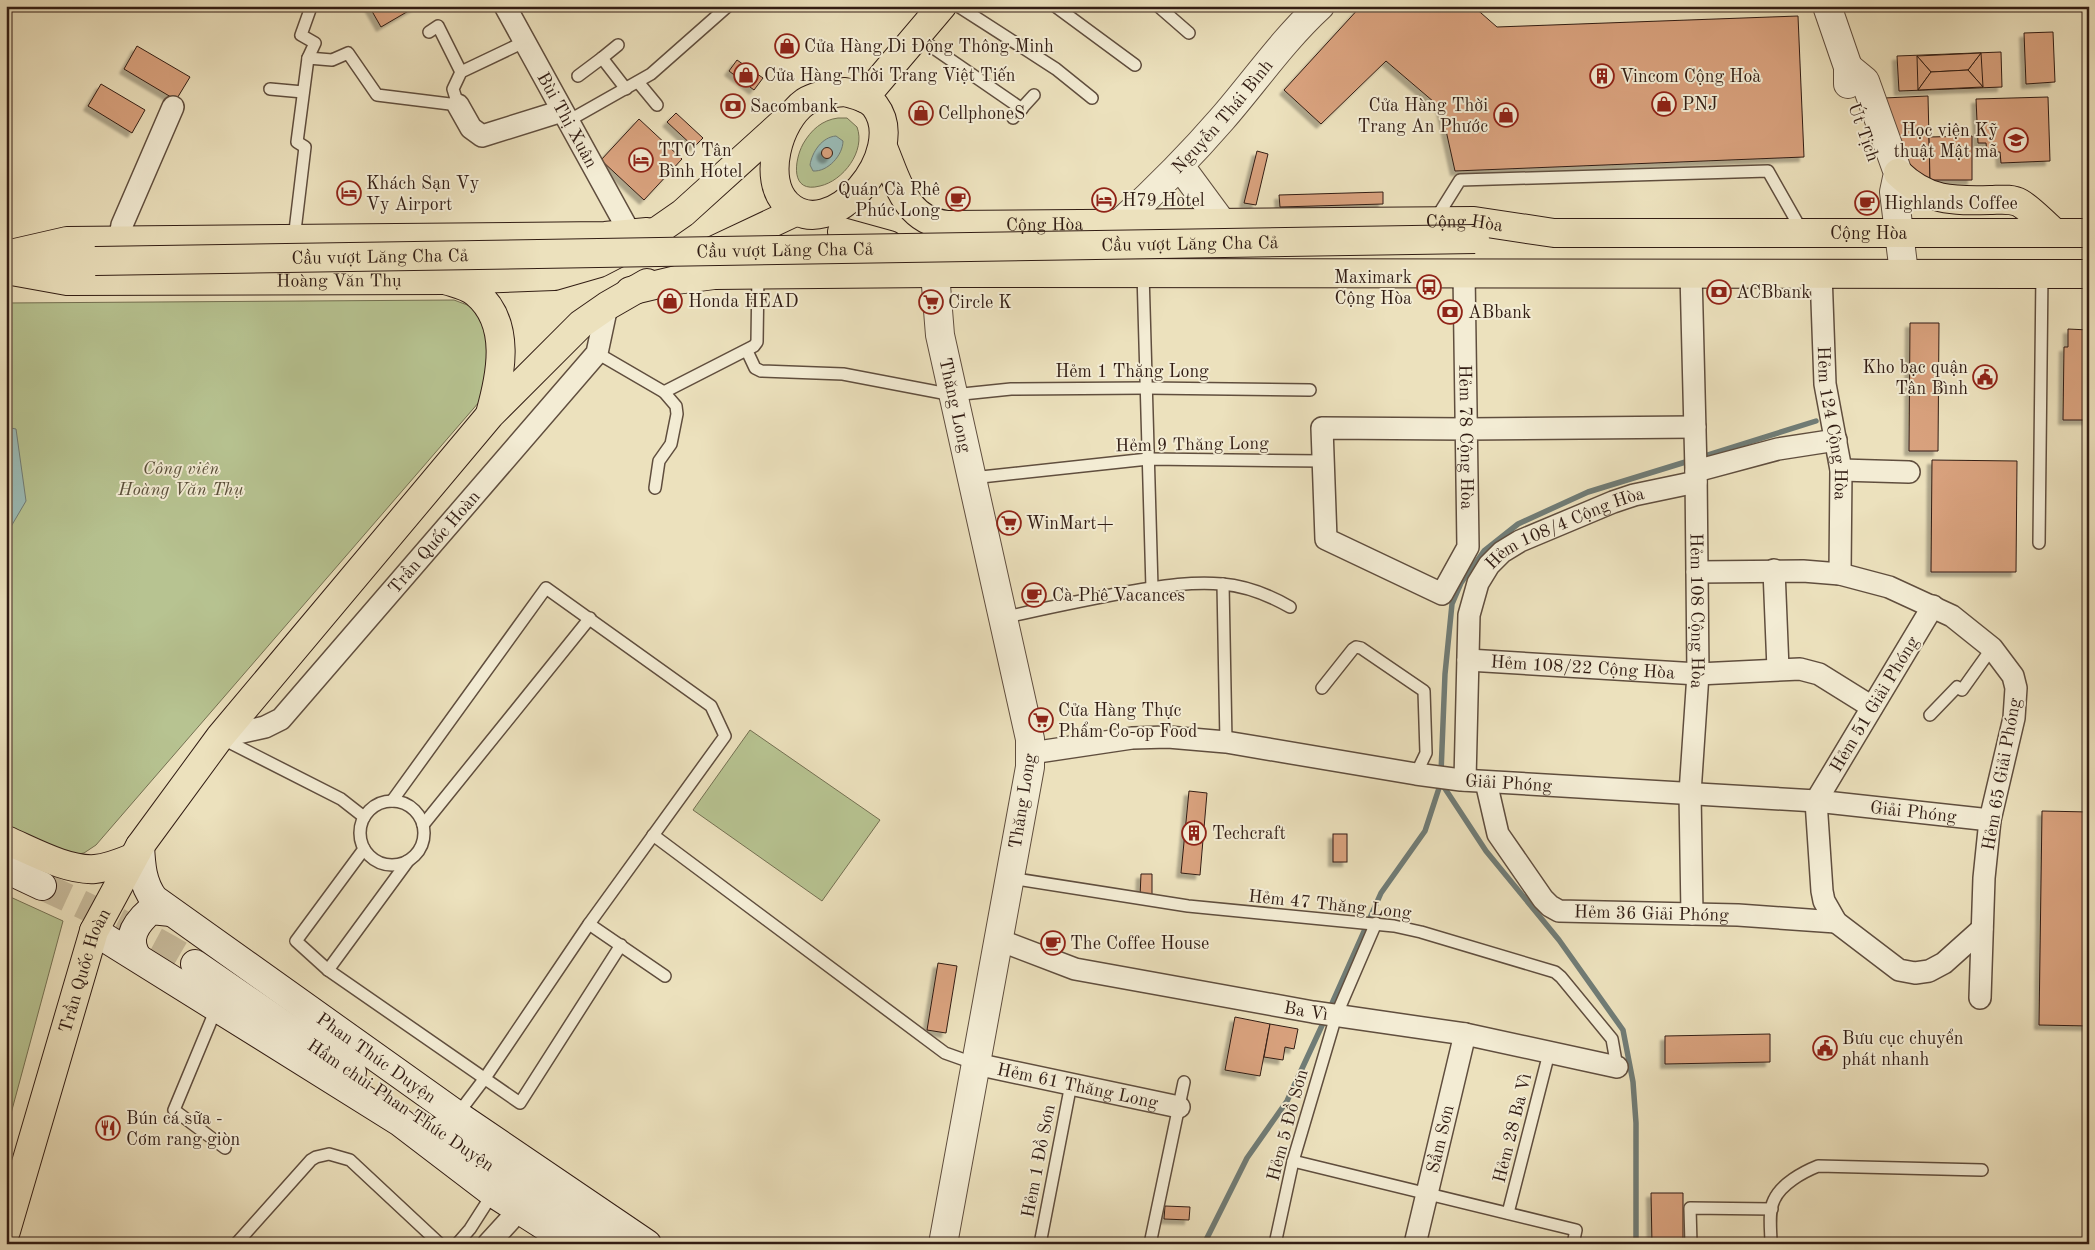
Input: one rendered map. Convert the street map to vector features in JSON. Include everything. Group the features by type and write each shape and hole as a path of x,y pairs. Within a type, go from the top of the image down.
{"main road":[{"name":"Nguyễn Thái Bình","path":"1120,223 1180,166 1223,118 1289,37 1320,6"},
{"name":"Út Tịch","path":"1827,6 1848,67 1865,81 1896,182 1904,273"},
{"path":"864,98 940,8"},
{"path":"834,222 839,206 866,184 876,166 883,147 883,130 880,116 875,106 864,98 844,92 825,94 805,102 789,117 778,139 775,158 777,184 784,202 795,212 834,222 996,274"},
{"name":"Hoàng Văn Thụ","path":"6,270 66,281 447,280 554,276 598,263 660,229 683,213 789,117"},
{"name":"Cộng Hòa","path":"883,147 911,207 921,217 934,223 947,225 1474,221 1554,233 2089,233"},
{"path":"1180,166 1222,223"},
{"path":"1896,182 1941,198 1962,201 2009,200 2021,203 2055,233"},
{"name":"Trần Quốc Hoàn","path":"6,1231 94,931 136,852 220,737 490,415 581,324 630,291 795,212"},
{"path":"834,222 882,273"},
{"name":"Hoàng Văn Thụ","path":"6,255 67,241 631,235 660,229"},
{"name":"Cầu vượt Lăng Cha Cả","path":"6,263 1476,239 1554,233"},
{"name":"Thăng Long","path":"935,273 940,335 1030,739 1031,753 945,1243"},
{"path":"630,291 694,277 758,274 2089,274"},
{"path":"447,280 476,293 492,313 497,327 501,371 490,415"},
{"path":"6,840 72,867 101,868 136,852"},
{"name":"Phan Thúc Duyện","path":"136,852 148,890 154,899 457,1115 647,1244"},
{"path":"6,869 42,886"},
{"path":"137,957 132,949 135,926 150,910 171,912"},
{"path":"94,931 216,1009 400,1122 493,1193 573,1244"},
{"name":"Hầm chui Phan Thúc Duyện","path":"195,964 391,1099 609,1244"}],"street":[{"name":"Bùi Thị Xuân","path":"507,7 524,42 631,235"},
{"path":"458,105 471,128 482,136 565,116"},
{"path":"119,241 122,225 172,108"},
{"name":"Hẻm 78 Cộng Hòa","path":"1323,461 1326,538 1442,594 1468,547 1464,273"},
{"name":"Hẻm 108 Cộng Hòa","path":"1691,273 1698,674 1690,793 1692,914"},
{"name":"Hẻm 124 Cộng Hòa","path":"1821,273 1825,384 1841,470 1840,574"},
{"name":"Trần Quốc Hoàn","path":"220,737 265,727 281,719 597,353 607,306"},
{"path":"1323,461 1322,428 1466,429 1695,437"},
{"name":"Hẻm 108/4 Cộng Hòa","path":"1468,660 1469,615 1478,584 1489,565 1502,552 1520,542 1634,495 1778,449 1836,440"},
{"path":"1841,470 1908,472"},
{"path":"1774,570 1778,669"},
{"path":"1697,572 1774,570 1840,574 1889,587 1933,606 1952,616 1992,648"},
{"name":"Hẻm 51 Giải Phóng","path":"1816,801 1933,606"},
{"name":"Hẻm 65 Giải Phóng","path":"1980,998 1984,878 1990,820 2017,700 2013,676 1992,648"},
{"name":"Hẻm 108/22 Cộng Hòa","path":"1468,660 1698,674 1800,669 1819,674 1872,707"},
{"name":"Hẻm 36 Giải Phóng","path":"1468,660 1470,780 1498,834 1543,900 1550,906 1569,912 1692,914 1836,922"},
{"name":"Giải Phóng","path":"1031,753 1150,737 1226,742 1416,774 1470,780 1816,801 1990,820"},
{"path":"1816,801 1822,891 1824,901 1836,922 1899,970 1915,973 1929,972 1944,963 1982,929"},
{"name":"Ba Vì","path":"998,940 1075,969 1336,1016 1466,1034 1617,1067"},
{"name":"Sầm Sơn","path":"1415,1244 1466,1034"},
{"name":"Hẻm 61 Thăng Long","path":"976,1064 1179,1107"},
{"path":"488,1244 520,1209"}],"lane":[{"path":"565,116 626,89 662,66 728,6"},
{"path":"1055,6 1136,65"},
{"path":"1158,6 1189,34"},
{"path":"294,239 305,147 297,142 308,58 315,43 301,35 311,7"},
{"path":"940,8 1056,69 1092,98"},
{"path":"429,32 438,26 462,72"},
{"path":"916,36 1022,109"},
{"path":"308,58 332,60 348,53 377,94 458,105 453,89 462,72 524,42"},
{"path":"578,76 618,45"},
{"path":"602,58 626,89"},
{"path":"638,82 657,105"},
{"path":"270,89 303,92"},
{"path":"1013,118 1034,95"},
{"path":"1434,221 1460,180 1768,171 1802,233"},
{"path":"1143,273 1152,588"},
{"path":"2039,543 2042,273"},
{"path":"664,392 754,346 756,342 758,274"},
{"name":"Hẻm 1 Thăng Long","path":"747,351 755,368 761,371 843,374 953,395 1011,389 1310,390"},
{"path":"597,353 664,392 676,406 677,414 670,444 659,461 655,488"},
{"name":"Hẻm 9 Thăng Long","path":"972,478 1148,459 1323,461"},
{"path":"1003,618 1074,602 1152,588 1194,584 1223,584 1268,594 1290,607"},
{"path":"1223,584 1226,742"},
{"path":"392,801 546,588 711,706 725,736 589,924 485,1078 457,1115"},
{"path":"423,825 590,618"},
{"path":"1322,688 1352,649 1356,647 1361,648 1424,692 1426,753 1416,774"},
{"path":"1930,715 1957,687 1962,690 1992,648"},
{"path":"220,737 341,799 364,817"},
{"path":"328,970 408,861 422,845 424,836 423,825 419,815 412,808 392,801 376,805 364,817 360,828 360,839 364,849 370,857 388,865 408,861"},
{"path":"653,835 945,1052 976,1064"},
{"path":"364,849 296,941 328,970 520,1104 620,945"},
{"name":"Hẻm 47 Thăng Long","path":"1010,878 1188,906 1371,923 1421,932 1555,972 1612,1039 1617,1067"},
{"name":"Hẻm 5 Đồ Sơn","path":"1275,1244 1293,1161 1336,1016 1371,923"},
{"path":"589,924 665,976"},
{"path":"216,1009 174,1110 225,1148"},
{"name":"Hẻm 28 Ba Vì","path":"1508,1213 1549,1053"},
{"path":"1150,1244 1184,1082"},
{"name":"Hẻm 1 Đồ Sơn","path":"1040,1244 1071,1084"},
{"path":"236,1244 311,1160 329,1154 350,1160 440,1244"},
{"path":"1293,1161 1428,1192 1576,1230 1573,1244"},
{"path":"1771,1244 1774,1199 1782,1189 1806,1171 1818,1166 1982,1170"},
{"path":"457,1244 470,1229 493,1193"},
{"path":"1690,1244 1690,1208 1772,1209"}],"green space":[{"path":"838,118 847,118 857,127 859,136 855,155 844,171 829,183 810,187 803,185 799,181 797,167 803,144 818,126"},
{"name":"Công viên Hoàng Văn Thụ","path":"454,300 470,306 492,333 486,394 96,845 84,853 73,855 6,828 6,303"},
{"path":"750,730 880,820 822,901 693,810"},
{"path":"6,895 63,921 6,1132"}],"water":[{"path":"836,136 843,141 840,152 834,162 824,169 813,171 810,165 815,150 826,139"},
{"path":"6,427 16,429 26,501 9,530 6,530"}],"building":[{"path":"369,6 417,6 381,27"},
{"name":"Vincom Cộng Hoà","path":"1361,6 1473,6 1497,27 1798,16 1804,157 1455,171 1441,108 1386,61 1321,124 1284,90"},
{"path":"2053,32 2055,82 2026,84 2024,33"},
{"path":"137,46 190,77 176,100 124,69"},
{"path":"2001,52 2002,87 1899,91 1897,56"},
{"path":"1981,53 1983,87 1968,70"},
{"path":"1981,53 1968,70 1931,72 1917,56"},
{"path":"1917,56 1931,72 1918,90"},
{"name":"Cửa Hàng Thời Trang Việt Tiến","path":"737,60 763,78 754,90 729,71"},
{"path":"1968,70 1983,87 1918,90 1931,72"},
{"path":"101,84 145,110 132,133 88,106"},
{"path":"1928,96 1930,180 1909,180 1884,98"},
{"path":"2048,97 2050,161 2001,163 2000,152 1987,152 1986,143 1978,143 1976,99"},
{"path":"676,113 703,138 694,147 667,122"},
{"name":"TTC Tân Bình Hotel","path":"639,119 682,159 644,200 601,160"},
{"path":"1972,136 1972,180 1930,180 1929,137"},
{"path":"825,148 829,148 832,153 831,157 825,158 822,155 822,151"},
{"path":"1257,151 1268,154 1256,205 1244,203"},
{"path":"1383,192 1383,204 1280,207 1279,195"},
{"path":"1910,323 1939,323 1938,451 1909,451"},
{"path":"2068,329 2089,330 2089,420 2063,420 2064,347 2068,347"},
{"path":"1932,460 2017,461 2016,572 1931,572"},
{"name":"Techcraft","path":"1189,791 1207,793 1200,875 1181,873"},
{"path":"2042,811 2089,812 2089,1026 2039,1025"},
{"path":"1333,834 1347,834 1347,862 1333,862"},
{"path":"1141,874 1152,874 1152,897 1140,897"},
{"path":"938,963 957,966 946,1033 927,1030"},
{"path":"1235,1017 1270,1024 1260,1076 1225,1070"},
{"path":"1270,1024 1298,1029 1294,1049 1285,1047 1283,1060 1264,1057"},
{"path":"1770,1034 1770,1062 1665,1064 1665,1036"},
{"path":"1651,1193 1683,1193 1683,1244 1652,1244"},
{"path":"1165,1206 1190,1207 1189,1220 1164,1219"}],"waterway":[{"path":"1701,457 1816,421"},
{"path":"1441,773 1445,674 1452,604 1461,583 1484,551 1518,524 1588,492 1692,460"},
{"path":"1329,1010 1381,893 1425,831 1441,782"},
{"path":"1442,784 1486,851 1559,940 1623,1030 1633,1082 1636,1123 1636,1244"},
{"path":"1204,1244 1247,1158 1287,1101 1325,1019"}],"tunnel":[{"path":"42,886 139,932 195,964"}],"place":[{"name":"Cửa Hàng Di Động Thông Minh","path":"787,46"},
{"name":"Cửa Hàng Thời Trang Việt Tiến","path":"746,75"},
{"name":"Vincom Cộng Hoà","path":"1602,76"},
{"name":"PNJ","path":"1664,104"},
{"name":"Sacombank","path":"733,106"},
{"name":"CellphoneS","path":"921,113"},
{"name":"Cửa Hàng Thời Trang An Phước","path":"1506,115"},
{"name":"Học viện Kỹ thuật Mật mã","path":"2016,140"},
{"name":"TTC Tân Bình Hotel","path":"641,160"},
{"name":"Khách Sạn Vy Vy Airport","path":"349,193"},
{"name":"Quán Cà Phê Phúc Long","path":"958,199"},
{"name":"H79 Hotel","path":"1104,200"},
{"name":"Highlands Coffee","path":"1867,203"},
{"name":"Maximark Cộng Hòa","path":"1429,287"},
{"name":"ACBbank","path":"1719,292"},
{"name":"Honda HEAD","path":"670,301"},
{"name":"Circle K","path":"931,302"},
{"name":"ABbank","path":"1450,312"},
{"name":"Kho bạc quận Tân Bình","path":"1985,377"},
{"name":"WinMart+","path":"1009,523"},
{"name":"Cà Phê Vacances","path":"1034,595"},
{"name":"Cửa Hàng Thực Phẩm Co-op Food","path":"1041,720"},
{"name":"Techcraft","path":"1194,833"},
{"name":"The Coffee House","path":"1053,943"},
{"name":"Bưu cục chuyển phát nhanh","path":"1825,1048"},
{"name":"Bún cá sữa - Cơm rang giòn","path":"108,1128"}]}
